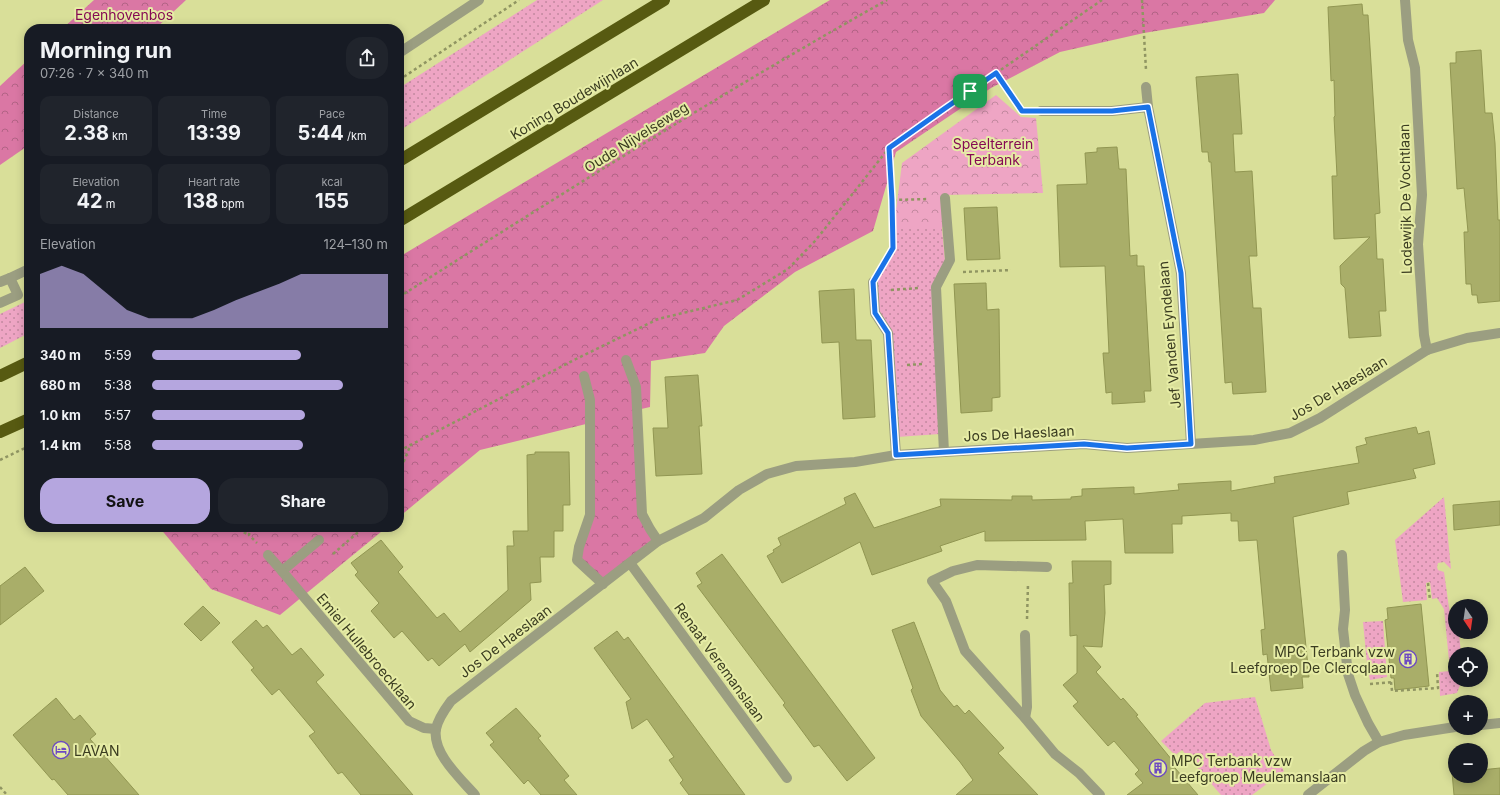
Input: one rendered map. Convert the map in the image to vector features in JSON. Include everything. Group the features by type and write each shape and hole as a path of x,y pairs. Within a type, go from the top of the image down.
{"highway":[{"path":"404,158 664,0"},
{"name":"Koning Boudewijnlaan","path":"404,218 764,0"},
{"path":"0,376 24,364"},
{"path":"0,432 24,421"}],"street":[{"path":"404,50 479,0"},
{"name":"Lodewijk De Vochtlaan","path":"1405,0 1408,40 1415,68 1422,195 1418,244 1424,335 1427,350"},
{"name":"Jef Vanden Eyndelaan","path":"1146,86 1148,107 1181,273 1191,444"},
{"path":"1041,111 1112,111 1148,107"},
{"path":"936,287 950,260 945,198"},
{"path":"0,303 18,295 5,280 24,271"},
{"path":"874,287 875,313 888,333 896,455"},
{"name":"Jos De Haeslaan","path":"936,287 944,452"},
{"name":"Jos De Haeslaan","path":"436,729 451,701 602,584 658,542 704,518 739,490 767,474 796,466 855,462 896,455 1084,444 1127,448 1254,440 1290,433 1320,418 1427,350 1467,338 1500,333"},
{"path":"626,360 636,387 642,514 658,542"},
{"path":"584,376 590,400 590,515 579,547 577,560 602,584"},
{"path":"282,571 319,540"},
{"name":"Emiel Hullebroecklaan","path":"268,555 409,722 424,728 436,729"},
{"path":"1342,555 1345,610 1343,629 1348,674 1355,695 1379,742"},
{"name":"Renaat Veremanslaan","path":"630,563 787,778"},
{"path":"1047,567 977,565 953,571 932,581 946,600 966,651 1055,754 1079,773 1100,795"},
{"path":"1024,635 1027,707 1025,718"},
{"path":"1488,724 1500,723"},
{"path":"1308,795 1364,751 1379,742 1404,735 1448,728"},
{"path":"436,729 437,743 442,756 475,795"}],"path":[{"path":"404,77 519,0"},
{"name":"Oude Nijvelseweg","path":"404,295 521,220 733,89 887,0"},
{"path":"404,448 569,362 658,319 737,300 788,268 805,252 889,148 1102,0"},
{"path":"1142,0 1146,86"},
{"path":"996,73 1022,111 1041,111"},
{"path":"889,148 893,248 874,287 936,287"},
{"path":"892,200 945,198"},
{"path":"944,273 1011,270"},
{"path":"890,366 940,364"},
{"path":"404,461 411,444"},
{"path":"0,460 24,448"},
{"path":"243,532 249,535"},
{"path":"331,555 358,532"},
{"path":"1024,635 1027,631 1028,567"},
{"path":"1428,582 1430,600"},
{"path":"1370,684 1392,682 1392,691 1438,688 1437,672"},
{"path":"0,787 7,795"}],"green space":[{"name":"Egenhovenbos","path":"94,0 186,0 160,24 68,24"},
{"path":"537,0 603,0 404,128 404,85"},
{"path":"830,0 1275,0 1264,13 1144,33 1060,52 991,88 896,152 873,231 795,272 724,326 705,353 651,361 650,407 637,410 642,514 658,541 603,584 577,560 590,515 590,423 480,450 404,513 404,254"},
{"path":"24,64 24,148 0,165 0,86"},
{"name":"Speelterrein Terbank","path":"996,95 1021,117 1036,118 1043,193 944,195 944,227 894,227 902,163"},
{"path":"940,207 945,261 933,287 940,434 897,437 889,329 877,311 876,282 894,252 893,208"},
{"path":"24,302 24,336 0,348 0,314"},
{"path":"1444,497 1451,569 1444,562 1438,563 1437,567 1438,570 1444,572 1448,601 1448,639 1460,639 1460,647 1448,647 1448,650 1444,609 1437,598 1432,599 1430,582 1426,583 1427,600 1403,602 1395,540"},
{"path":"163,532 381,532 280,615 211,589"},
{"path":"1383,621 1387,677 1370,680 1363,622"},
{"path":"1448,671 1448,687 1459,687 1457,693 1440,696 1439,672"},
{"path":"1255,697 1271,750 1284,771 1252,795 1221,795 1182,750 1175,755 1161,741 1205,703"}],"building":[{"path":"1362,4 1363,15 1368,15 1380,213 1375,214 1377,259 1383,259 1386,311 1379,311 1381,336 1349,338 1345,288 1341,284 1340,266 1370,237 1334,239 1332,176 1337,176 1334,80 1331,81 1328,7"},
{"path":"1481,50 1485,113 1492,113 1495,143 1498,220 1500,220 1500,301 1478,303 1477,295 1472,295 1471,284 1466,284 1464,232 1468,232 1464,188 1457,189 1450,63 1456,63 1456,52"},
{"path":"1238,74 1242,134 1233,134 1235,172 1252,171 1257,256 1249,256 1253,308 1261,308 1266,392 1233,394 1232,382 1225,383 1211,162 1209,162 1208,152 1202,152 1196,77"},
{"path":"1117,147 1119,169 1126,169 1130,256 1137,255 1137,266 1144,266 1151,391 1144,391 1145,402 1112,404 1112,392 1106,393 1103,353 1109,353 1105,266 1060,267 1057,185 1087,184 1085,153 1097,152 1097,148"},
{"path":"997,207 1000,259 967,260 964,208"},
{"path":"986,283 987,310 999,309 1000,397 992,398 992,411 961,413 954,284"},
{"path":"854,289 856,340 871,340 875,417 843,419 839,342 822,343 819,291"},
{"path":"698,375 702,426 699,426 702,474 656,476 653,428 668,428 665,377"},
{"path":"1416,427 1418,434 1429,431 1435,464 1413,469 1416,478 1347,492 1349,504 1293,517 1309,677 1302,677 1303,688 1271,691 1267,654 1263,655 1261,630 1265,629 1257,540 1239,541 1238,521 1231,521 1231,513 1182,516 1182,524 1172,524 1173,553 1125,553 1123,519 1085,521 1086,540 985,541 985,531 940,546 942,551 872,575 860,542 782,583 767,556 781,545 778,538 846,504 844,498 855,493 874,528 941,506 940,499 1012,500 1012,496 1032,496 1032,500 1071,499 1071,497 1082,496 1082,489 1134,487 1134,494 1179,490 1178,484 1231,481 1231,491 1275,483 1274,477 1359,463 1356,447 1367,444 1365,438"},
{"path":"535,452 569,452 570,505 563,505 563,531 554,531 554,557 540,557 541,582 530,583 531,600 470,652 465,644 439,666 432,658 428,661 402,631 394,638 371,611 379,603 355,575 358,572 351,563 381,540 403,567 398,572 437,618 444,613 460,632 508,590 507,546 514,546 513,531 528,531 527,455 535,454"},
{"path":"1500,501 1500,525 1454,530 1453,505"},
{"path":"722,554 875,758 847,781 819,745 814,747 783,705 785,703 697,586 702,583 696,573"},
{"path":"1072,561 1111,561 1111,584 1104,585 1105,613 1102,647 1083,646 1101,667 1096,672 1121,700 1123,698 1138,715 1136,716 1172,760 1170,762 1198,795 1127,795 1143,783 1135,774 1139,770 1114,741 1108,746 1073,706 1078,702 1063,685 1077,673 1077,635 1070,636 1069,583 1073,583"},
{"path":"25,567 44,591 0,625 0,586"},
{"name":"MPC Terbank vzw Leefgroep De Clercqlaan","path":"1421,604 1429,686 1395,690 1394,678 1391,678 1385,620 1388,619 1387,608"},
{"path":"203,606 220,623 201,641 184,624"},
{"path":"256,620 263,628 267,625 292,655 301,648 324,675 316,682 413,795 361,795 342,772 338,774 309,736 315,732 279,689 272,695 251,670 254,668 232,642"},
{"path":"914,622 940,690 954,707 957,705 965,714 969,710 1004,748 998,753 1038,795 956,795 973,780 960,762 921,716 911,690 913,688 892,630"},
{"path":"617,631 624,640 628,637 745,795 689,795 680,783 683,780 669,760 674,757 647,719 632,729 626,702 631,699 594,648"},
{"path":"56,698 74,720 80,715 96,734 90,739 139,795 68,795 54,779 52,780 13,735"},
{"path":"516,708 541,736 538,738 569,776 564,780 577,795 541,795 528,780 524,784 490,745 494,742 486,733"},
{"path":"1500,768 1500,795 1454,795 1453,783 1488,783 1488,769"}],"place":[{"name":"MPC Terbank vzw Leefgroep De Clercqlaan","path":"1408,659"},
{"name":"LAVAN","path":"61,750"},
{"name":"MPC Terbank vzw Leefgroep Meulemanslaan","path":"1158,768"}],"route":[{"path":"996,73 1022,111 1112,111 1148,107 1181,273 1191,444 1127,448 1084,444 896,455 888,333 875,313 873,282 893,248 889,148 970,91 996,73"}]}
